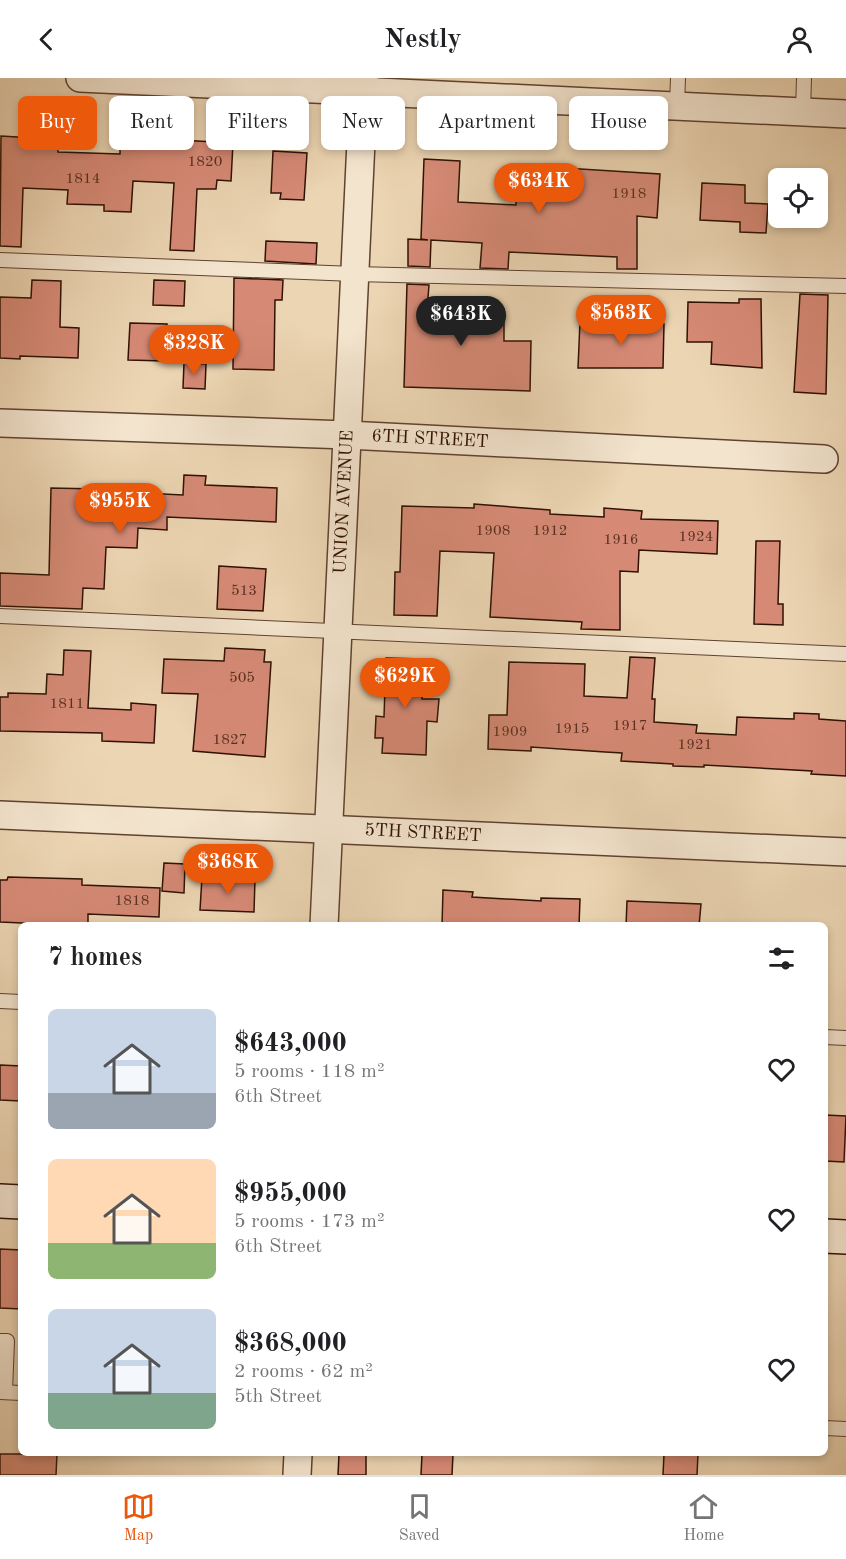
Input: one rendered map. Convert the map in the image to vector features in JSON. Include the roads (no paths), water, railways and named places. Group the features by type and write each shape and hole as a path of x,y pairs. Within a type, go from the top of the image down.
{"main road":[{"path":"0,1201 18,1202"},
{"path":"828,1236 846,1237"}],"street":[{"path":"80,78 363,85 677,106 846,114"},
{"name":"UNION AVENUE","path":"324,922 363,85"},
{"name":"6TH STREET","path":"0,423 347,435 824,459"},
{"name":"5TH STREET","path":"0,815 846,852"},
{"path":"297,1475 298,1456"}],"lane":[{"path":"677,106 678,78"},
{"path":"802,112 804,78"},
{"path":"0,260 354,274 846,286"},
{"path":"0,616 846,654"},
{"path":"0,1001 18,1002"},
{"path":"828,1037 846,1038"},
{"path":"0,1341 7,1341 2,1392 18,1393"},
{"path":"828,1428 846,1429"}]}
